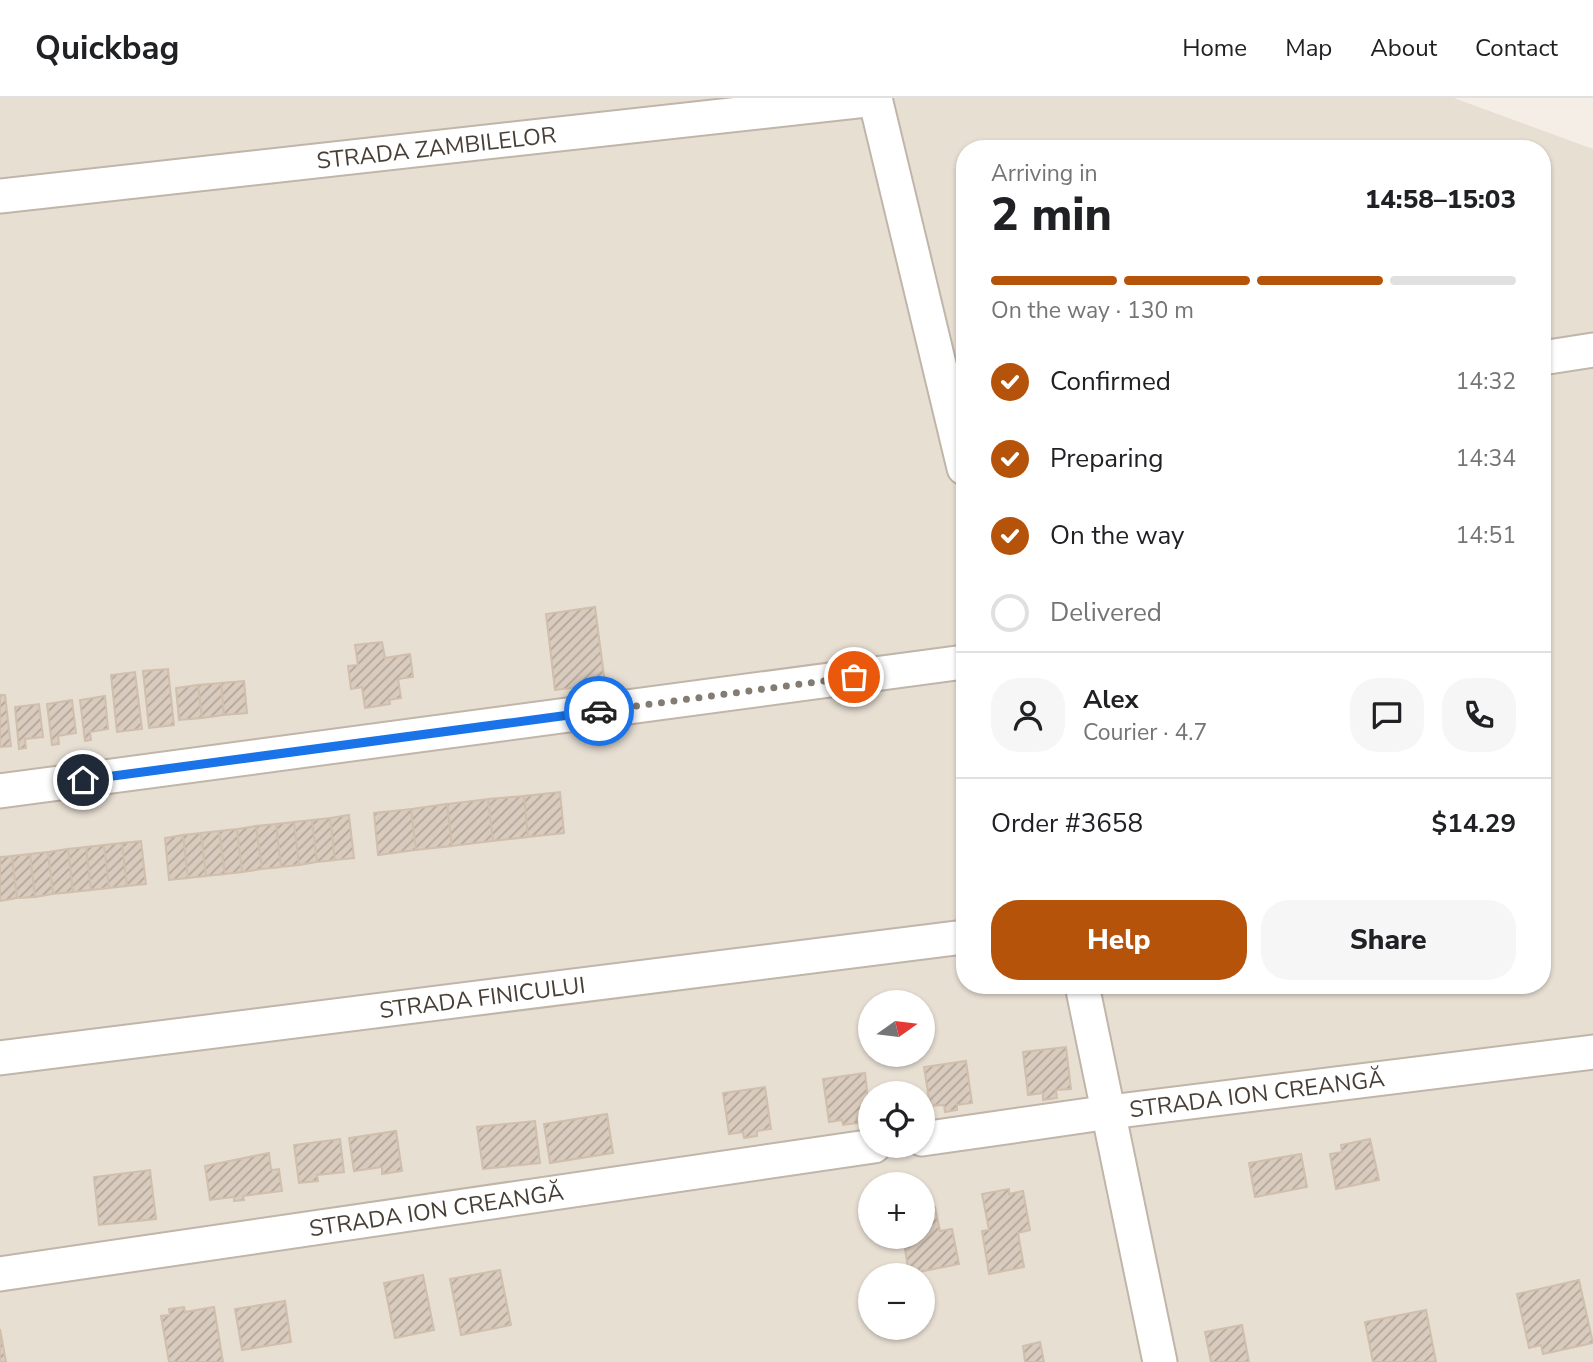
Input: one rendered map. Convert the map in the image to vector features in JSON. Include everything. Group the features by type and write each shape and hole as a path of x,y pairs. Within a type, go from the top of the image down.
{"street":[{"name":"STRADA ZAMBILELOR","path":"0,195 875,99"},
{"path":"875,99 956,430"},
{"path":"1551,357 1593,350"},
{"path":"0,791 956,663"},
{"name":"STRADA FINICULUI","path":"0,1058 956,938"},
{"path":"1084,994 1160,1362"},
{"name":"STRADA ION CREANGĂ","path":"935,1137 1110,1112 1593,1052"},
{"name":"STRADA ION CREANGĂ","path":"0,1274 858,1148"}],"shaded area":[{"path":"0,98 1454,98 1593,149 1593,1362 0,1362"}],"building":[{"path":"595,607 605,684 555,690 546,614"},
{"path":"382,642 385,658 410,654 413,677 398,679 401,698 389,700 390,704 365,708 362,687 351,689 348,666 358,665 355,645"},
{"path":"168,669 174,725 149,728 143,671"},
{"path":"135,672 142,729 117,732 111,675"},
{"path":"244,681 247,713 224,715 221,683"},
{"path":"221,683 224,715 202,718 198,685"},
{"path":"198,685 202,718 179,720 176,688"},
{"path":"0,695 5,695 11,746 0,747"},
{"path":"105,696 108,729 90,732 91,740 85,741 80,700"},
{"path":"72,700 76,733 58,736 59,744 52,745 47,704"},
{"path":"39,704 43,737 25,739 26,748 19,749 15,707"},
{"path":"560,792 564,833 528,837 524,796"},
{"path":"524,796 528,837 493,841 488,799"},
{"path":"488,799 493,841 452,846 447,804"},
{"path":"447,804 452,846 416,850 411,809"},
{"path":"411,809 416,850 378,855 374,813"},
{"path":"349,815 354,858 335,860 330,818"},
{"path":"330,818 335,860 317,862 312,820"},
{"path":"312,820 317,862 299,865 294,822"},
{"path":"294,822 299,865 281,867 276,824"},
{"path":"276,824 281,867 262,869 256,826"},
{"path":"256,826 262,869 242,872 237,829"},
{"path":"237,829 242,872 225,874 219,831"},
{"path":"219,831 225,874 206,876 201,833"},
{"path":"201,833 206,876 188,878 183,835"},
{"path":"183,835 188,878 169,880 165,838"},
{"path":"141,841 146,884 127,886 122,843"},
{"path":"122,843 127,886 109,888 104,845"},
{"path":"104,845 109,888 91,890 86,847"},
{"path":"86,847 91,890 73,892 68,849"},
{"path":"68,849 73,892 53,894 48,852"},
{"path":"48,852 53,894 35,897 30,854"},
{"path":"30,854 35,897 17,898 12,856"},
{"path":"12,856 17,898 0,901 0,857"},
{"path":"1066,1047 1071,1089 1056,1090 1057,1098 1043,1100 1043,1093 1028,1095 1023,1052"},
{"path":"966,1061 972,1103 957,1105 957,1110 945,1112 944,1105 935,1106 935,1081 926,1081 924,1068 934,1068 935,1065"},
{"path":"865,1073 866,1081 858,1081 858,1123 843,1125 842,1120 829,1122 823,1079"},
{"path":"765,1087 771,1129 757,1131 757,1136 744,1138 743,1132 729,1134 723,1093"},
{"path":"607,1114 613,1153 550,1163 544,1124"},
{"path":"535,1121 540,1163 483,1169 477,1127"},
{"path":"396,1131 402,1171 382,1174 382,1167 354,1171 349,1138"},
{"path":"340,1139 344,1172 317,1175 318,1181 299,1183 294,1145"},
{"path":"1370,1139 1379,1180 1336,1189 1330,1154 1342,1152 1341,1145"},
{"path":"269,1153 271,1170 279,1169 282,1191 243,1196 244,1200 234,1201 234,1197 210,1200 205,1166"},
{"path":"1301,1154 1307,1187 1255,1197 1249,1163"},
{"path":"150,1170 156,1219 99,1225 94,1177"},
{"path":"1009,1189 1009,1194 1023,1191 1030,1230 1018,1233 1024,1267 989,1274 982,1231 989,1230 982,1194"},
{"path":"935,1207 940,1231 952,1229 959,1264 935,1269 935,1263 907,1263 905,1249 935,1249"},
{"path":"500,1270 511,1325 461,1335 450,1279"},
{"path":"423,1275 434,1330 395,1338 384,1283"},
{"path":"1579,1280 1593,1343 1543,1354 1541,1345 1529,1348 1517,1294"},
{"path":"285,1301 291,1342 242,1350 235,1309"},
{"path":"184,1307 185,1312 214,1307 223,1362 169,1362 161,1316 170,1315 169,1309"},
{"path":"1426,1310 1436,1362 1373,1362 1365,1322"},
{"path":"1242,1325 1249,1362 1211,1362 1205,1332"},
{"path":"0,1329 6,1362 0,1362"},
{"path":"1040,1342 1044,1362 1025,1362 1023,1346"}],"way so far":[{"path":"599,711 854,677"}],"route":[{"path":"83,780 599,711"}]}
